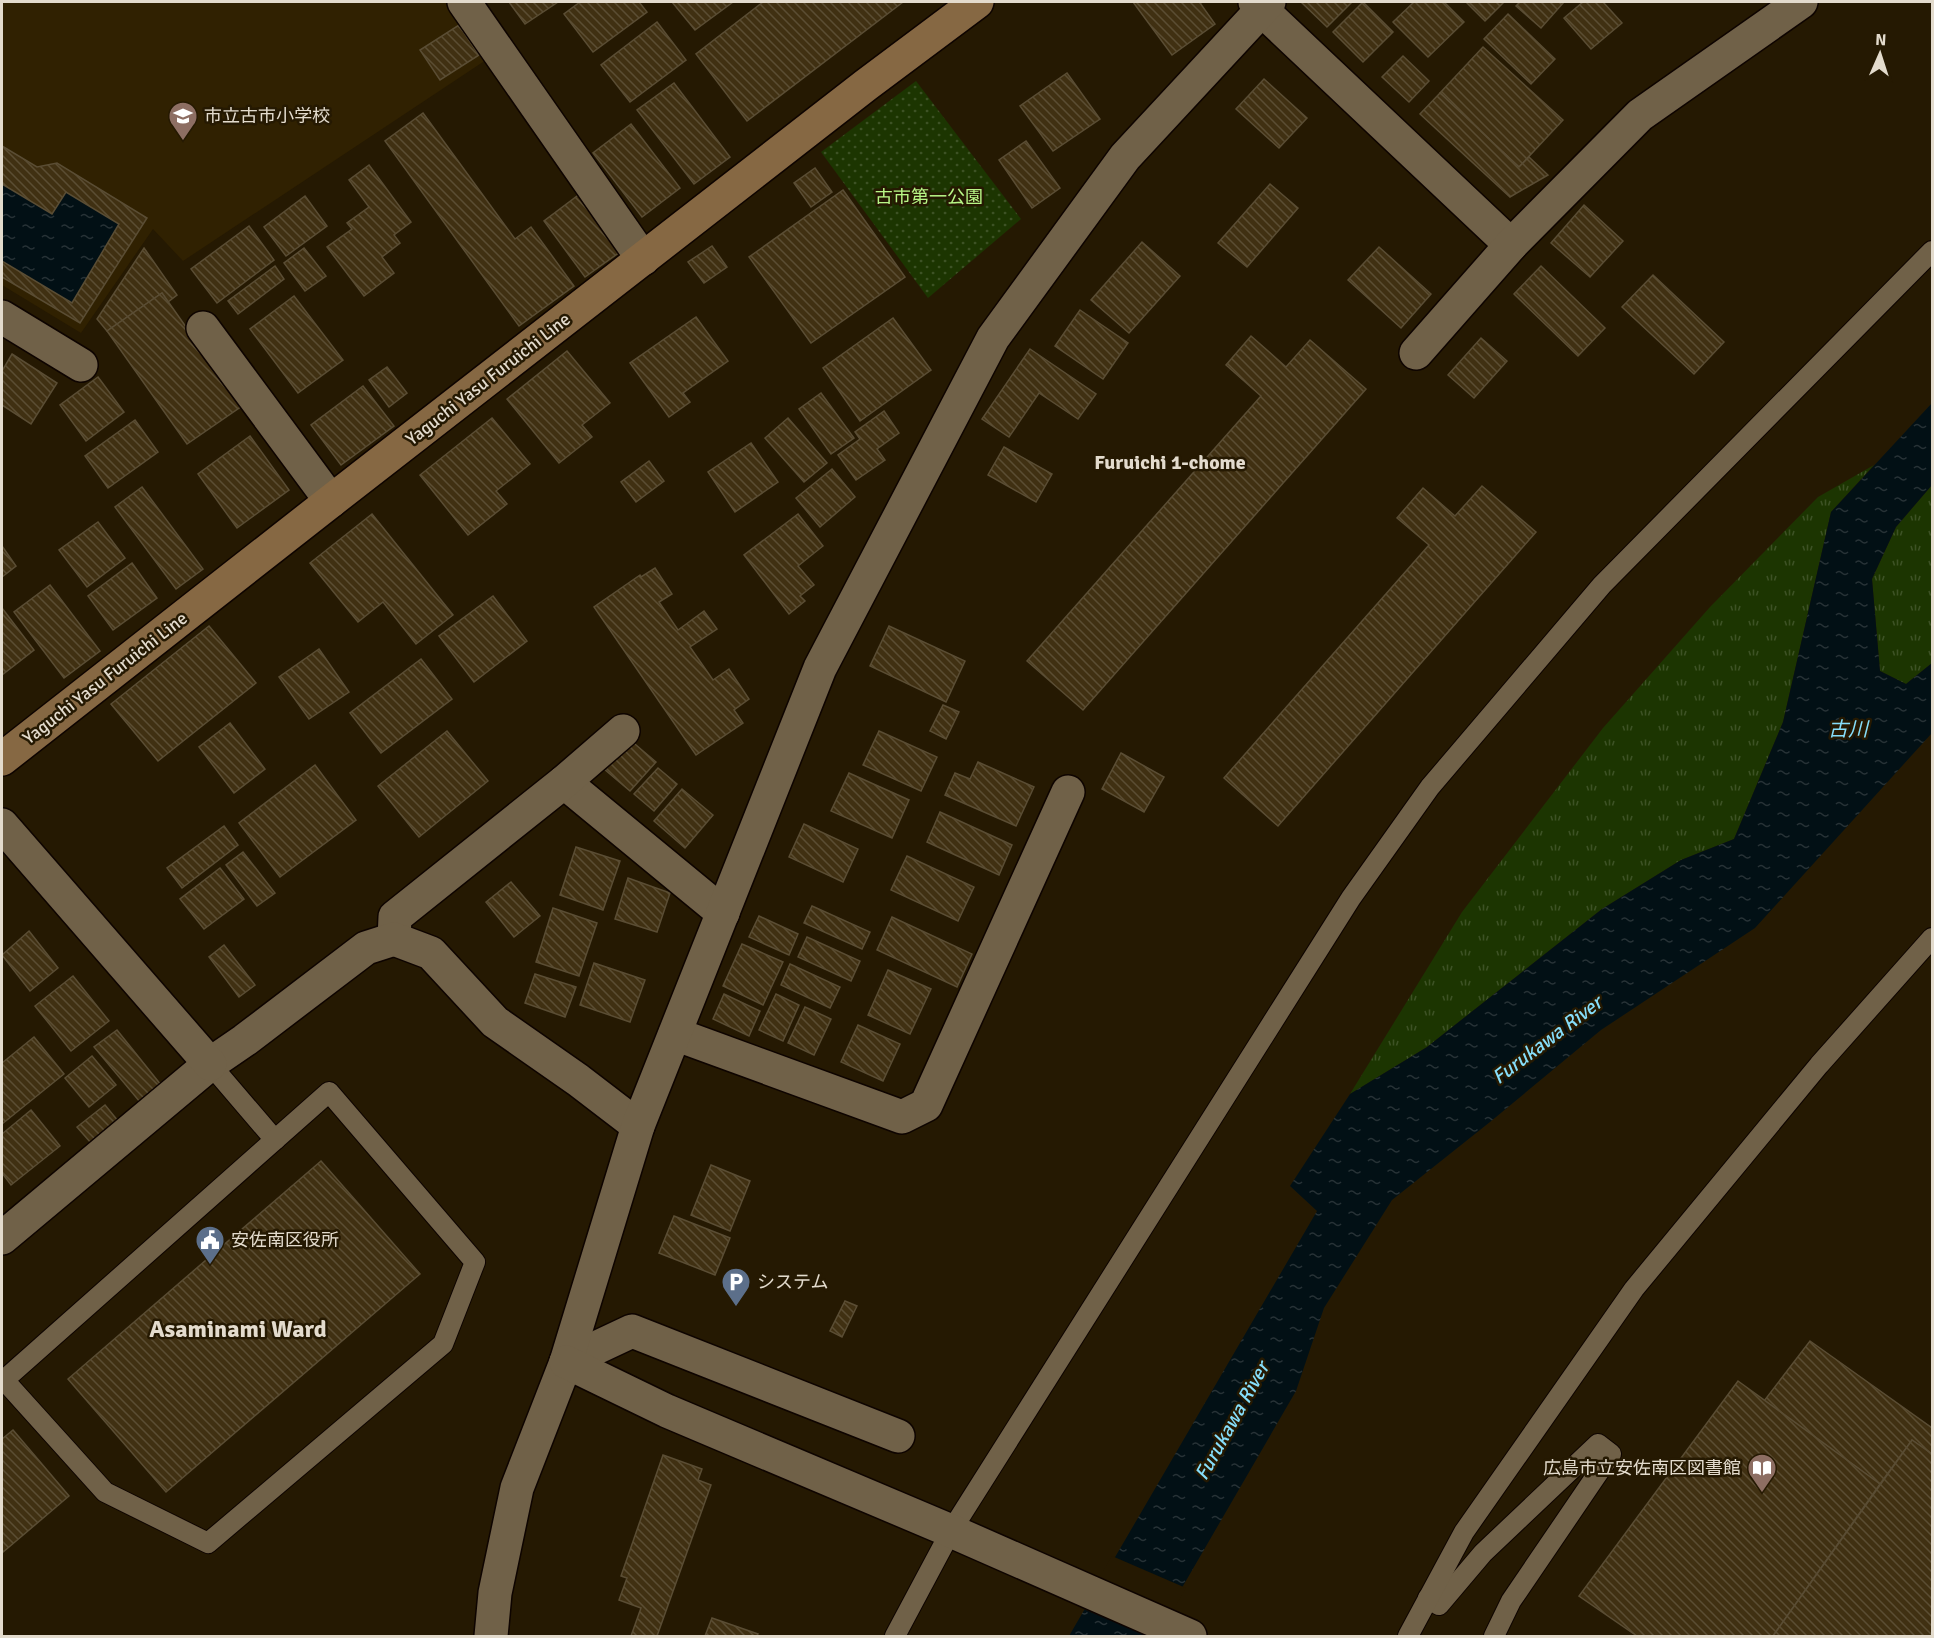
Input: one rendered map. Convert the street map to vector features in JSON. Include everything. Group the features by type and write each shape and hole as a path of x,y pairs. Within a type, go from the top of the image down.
{"main road":[{"name":"Yaguchi Yasu Furuichi Line","path":"2,759 866,85 977,2"}],"street":[{"path":"464,2 644,259"},
{"path":"1416,353 1511,245 1640,115 1800,2"},
{"path":"491,1636 495,1593 517,1488 566,1362 638,1126 820,668 993,338 1125,157 1262,4 1511,245"},
{"path":"2,317 81,365"},
{"path":"203,328 331,501"},
{"path":"394,939 395,917 564,782 623,730"},
{"path":"564,782 723,913"},
{"path":"675,1034 902,1117 926,1105 1068,792"},
{"path":"2,825 210,1064"},
{"path":"2,1239 210,1064 366,948 394,939 431,953 495,1022 578,1080 638,1126"},
{"path":"566,1362 632,1331 898,1436"},
{"path":"566,1362 667,1411 1190,1636"}],"lane":[{"path":"895,1636 1351,898 1430,787 1602,585 1932,251"},
{"path":"1408,1636 1464,1532 1634,1289 1819,1065 1932,938"},
{"path":"210,1064 275,1140"},
{"path":"329,1092 475,1262 443,1344 208,1543 105,1492 3,1378 275,1140 329,1092"},
{"path":"1428,1598 1439,1605 1482,1553 1598,1444 1611,1454 1511,1601 1494,1636"}],"shaded area":[{"name":"市立古市小学校","path":"2,2 458,2 495,54 183,261 153,229 81,333 2,285"}],"green space":[{"name":"古市第一公園","path":"916,81 1021,219 928,298 821,152"},
{"path":"1874,465 1831,512 1783,722 1734,839 1681,860 1602,909 1427,1047 1350,1094 1462,912 1603,728 1710,607 1818,497"},
{"path":"1932,485 1932,663 1906,684 1880,671 1872,579 1896,527"}],"water":[{"path":"2,184 52,214 66,192 119,224 72,303 2,261"},
{"name":"古川","path":"1932,403 1932,485 1896,527 1872,579 1880,671 1906,684 1932,663 1932,733 1755,928 1601,1030 1392,1200 1324,1308 1296,1391 1154,1636 1069,1636 1317,1211 1290,1186 1350,1094 1427,1047 1602,909 1681,860 1734,839 1783,722 1831,512"}],"pier":[{"path":"1112,1556 1186,1588 1158,1636 1148,1636 1081,1608"}],"building":[{"path":"509,2 558,2 525,24"},
{"path":"580,2 639,2 647,12 593,52 564,14"},
{"path":"672,2 733,2 695,30"},
{"path":"763,2 903,2 747,121 696,54"},
{"path":"1133,2 1203,2 1200,3 1215,24 1172,55"},
{"path":"1301,2 1352,2 1327,27"},
{"path":"1363,2 1393,32 1363,62 1333,32"},
{"path":"1414,2 1444,2 1464,22 1428,57 1393,22"},
{"path":"1466,2 1504,2 1485,21"},
{"path":"1520,2 1564,2 1541,28 1516,6"},
{"path":"1583,2 1603,2 1622,23 1591,49 1564,18"},
{"path":"1508,14 1555,59 1531,84 1484,39"},
{"path":"657,22 686,60 630,102 601,65"},
{"path":"459,25 479,55 440,80 420,50"},
{"path":"1483,47 1563,120 1519,167 1440,93"},
{"path":"1403,56 1429,81 1409,102 1382,77"},
{"path":"1067,73 1100,119 1053,151 1020,106"},
{"path":"1264,79 1307,118 1279,148 1236,109"},
{"path":"674,83 730,157 694,184 637,110"},
{"path":"1440,93 1519,167 1529,157 1548,175 1510,197 1420,114"},
{"path":"423,113 515,239 531,227 574,286 519,326 385,141"},
{"path":"631,124 680,188 642,217 593,153"},
{"path":"1026,141 1060,188 1032,208 999,160"},
{"path":"2,146 37,167 57,163 147,218 80,323 2,277 2,261 72,303 119,224 66,192 52,214 2,184"},
{"path":"369,165 411,222 394,235 400,243 382,257 394,273 364,296 327,247 352,229 347,223 369,207 349,180"},
{"path":"815,168 832,192 811,207 794,183"},
{"path":"1270,184 1298,208 1247,267 1218,243"},
{"path":"585,190 627,247 585,277 544,221"},
{"path":"843,190 905,277 811,343 749,257"},
{"path":"305,196 327,226 286,256 264,227"},
{"path":"1584,205 1623,241 1590,277 1551,243"},
{"path":"249,226 274,260 217,303 191,269"},
{"path":"1142,242 1180,276 1129,333 1091,300"},
{"path":"712,246 727,267 704,283 688,262"},
{"path":"1379,247 1431,294 1401,328 1348,280"},
{"path":"144,248 177,295 168,302 162,293 107,331 97,319"},
{"path":"304,248 326,276 305,291 284,263"},
{"path":"275,266 284,279 238,314 228,301"},
{"path":"1541,266 1605,328 1578,356 1514,294"},
{"path":"1653,275 1724,342 1694,374 1622,307"},
{"path":"162,293 242,406 187,444 107,331"},
{"path":"294,296 343,360 298,393 250,329"},
{"path":"1080,310 1128,343 1103,379 1055,346"},
{"path":"696,317 728,361 683,393 690,402 669,417 630,363"},
{"path":"893,318 931,370 860,421 823,368"},
{"path":"1251,336 1286,367 1310,340 1366,389 1083,710 1027,661 1261,396 1226,365"},
{"path":"1481,338 1507,361 1474,398 1448,375"},
{"path":"1030,349 1096,394 1078,419 1039,393 1009,437 982,419"},
{"path":"567,351 610,403 582,425 592,437 559,463 507,399"},
{"path":"12,354 57,383 31,424 2,405 2,371"},
{"path":"387,367 407,393 389,407 369,380"},
{"path":"98,377 124,412 86,441 60,405"},
{"path":"363,386 394,426 341,465 311,425"},
{"path":"821,393 854,438 831,454 799,409"},
{"path":"884,411 899,433 877,449 885,460 856,480 838,455 860,439 855,432"},
{"path":"492,418 530,464 496,491 507,504 468,535 420,475"},
{"path":"788,418 827,463 804,482 765,438"},
{"path":"135,420 158,452 108,488 85,456"},
{"path":"250,436 289,490 237,528 198,474"},
{"path":"751,443 778,482 735,512 708,472"},
{"path":"1004,447 1052,474 1036,502 988,475"},
{"path":"649,461 664,481 636,502 621,482"},
{"path":"832,469 855,497 820,527 796,498"},
{"path":"1482,486 1536,532 1278,826 1224,778 1429,545 1397,518 1423,488 1455,516"},
{"path":"142,487 203,569 176,589 115,507"},
{"path":"372,514 453,615 416,644 383,602 358,622 310,563"},
{"path":"798,514 823,546 798,566 814,585 800,596 805,601 789,614 744,555"},
{"path":"98,522 125,558 87,587 59,550"},
{"path":"2,546 16,566 2,577"},
{"path":"132,563 157,598 113,630 88,596"},
{"path":"655,568 672,594 659,602 678,630 704,611 717,629 690,647 713,680 729,669 749,699 734,710 743,723 696,755 594,607 640,575 641,577"},
{"path":"50,585 100,651 64,678 14,612"},
{"path":"493,596 527,641 474,682 439,636"},
{"path":"2,608 34,650 2,675"},
{"path":"209,626 256,683 158,761 111,704"},
{"path":"889,626 965,661 946,702 870,666"},
{"path":"319,649 349,692 309,719 279,677"},
{"path":"421,659 452,699 381,753 350,713"},
{"path":"943,705 959,712 946,739 930,731"},
{"path":"230,723 265,769 234,793 199,747"},
{"path":"447,731 488,781 419,837 378,786"},
{"path":"879,731 937,757 921,791 863,765"},
{"path":"629,739 656,762 630,791 604,769"},
{"path":"1121,753 1164,777 1144,812 1102,789"},
{"path":"978,762 1034,787 1016,826 945,795 955,773 970,779"},
{"path":"315,765 356,820 280,877 239,823"},
{"path":"658,768 677,784 654,811 634,794"},
{"path":"849,773 909,800 892,838 831,811"},
{"path":"682,789 713,815 685,848 654,821"},
{"path":"940,812 1012,845 999,875 927,842"},
{"path":"804,824 858,849 843,882 789,857"},
{"path":"224,826 238,845 182,888 167,868"},
{"path":"576,847 620,861 603,910 560,895"},
{"path":"243,852 275,893 257,906 226,865"},
{"path":"907,856 974,887 958,921 891,890"},
{"path":"220,868 244,899 204,929 180,899"},
{"path":"628,878 670,893 657,932 615,919"},
{"path":"511,882 540,916 514,937 486,902"},
{"path":"812,906 870,932 862,949 804,923"},
{"path":"553,908 597,923 579,976 536,962"},
{"path":"759,916 798,934 789,955 749,937"},
{"path":"892,917 972,954 957,987 877,950"},
{"path":"29,931 58,968 30,991 2,955"},
{"path":"807,937 860,961 851,981 798,957"},
{"path":"742,944 783,962 763,1005 723,986"},
{"path":"224,945 255,985 239,997 209,957"},
{"path":"594,963 645,980 630,1022 580,1005"},
{"path":"790,964 840,987 830,1008 781,985"},
{"path":"888,970 931,989 910,1034 868,1015"},
{"path":"535,974 576,987 565,1017 525,1003"},
{"path":"73,976 109,1021 71,1051 35,1006"},
{"path":"724,994 760,1011 749,1036 713,1019"},
{"path":"776,994 799,1005 783,1041 759,1030"},
{"path":"805,1007 831,1019 814,1055 788,1043"},
{"path":"858,1025 900,1044 883,1081 841,1062"},
{"path":"117,1030 161,1085 140,1102 94,1047"},
{"path":"34,1037 64,1074 2,1124 2,1063"},
{"path":"92,1056 116,1085 89,1107 65,1078"},
{"path":"105,1105 118,1121 91,1143 77,1127"},
{"path":"31,1110 60,1146 11,1185 2,1173 2,1134"},
{"path":"321,1161 420,1274 166,1492 68,1379"},
{"path":"711,1165 750,1181 730,1231 691,1215"},
{"path":"674,1216 730,1238 715,1275 659,1253"},
{"path":"845,1301 857,1306 842,1337 830,1331"},
{"path":"1810,1341 1932,1428 1932,1454 1912,1440 1880,1484 1764,1401"},
{"path":"1738,1381 1880,1484 1773,1636 1637,1636 1579,1596"},
{"path":"13,1430 69,1496 2,1553 2,1439"},
{"path":"1912,1440 1932,1454 1932,1636 1773,1636"},
{"path":"663,1455 702,1469 698,1480 711,1485 657,1636 631,1636 641,1608 619,1600 627,1578 621,1576"},
{"path":"712,1618 758,1634 757,1636 705,1636"}],"place":[{"name":"市立古市小学校","path":"183,142"},
{"name":"安佐南区役所","path":"210,1266"},
{"name":"システム","path":"736,1308"},
{"name":"広島市立安佐南区図書館","path":"1762,1494"}],"district":[{"name":"Furuichi 1-chome","path":"1170,462"},
{"name":"Asaminami Ward","path":"238,1329"}],"water label":[{"name":"Furukawa River","path":"1547,1040"},
{"name":"Furukawa River","path":"1232,1421"}]}
